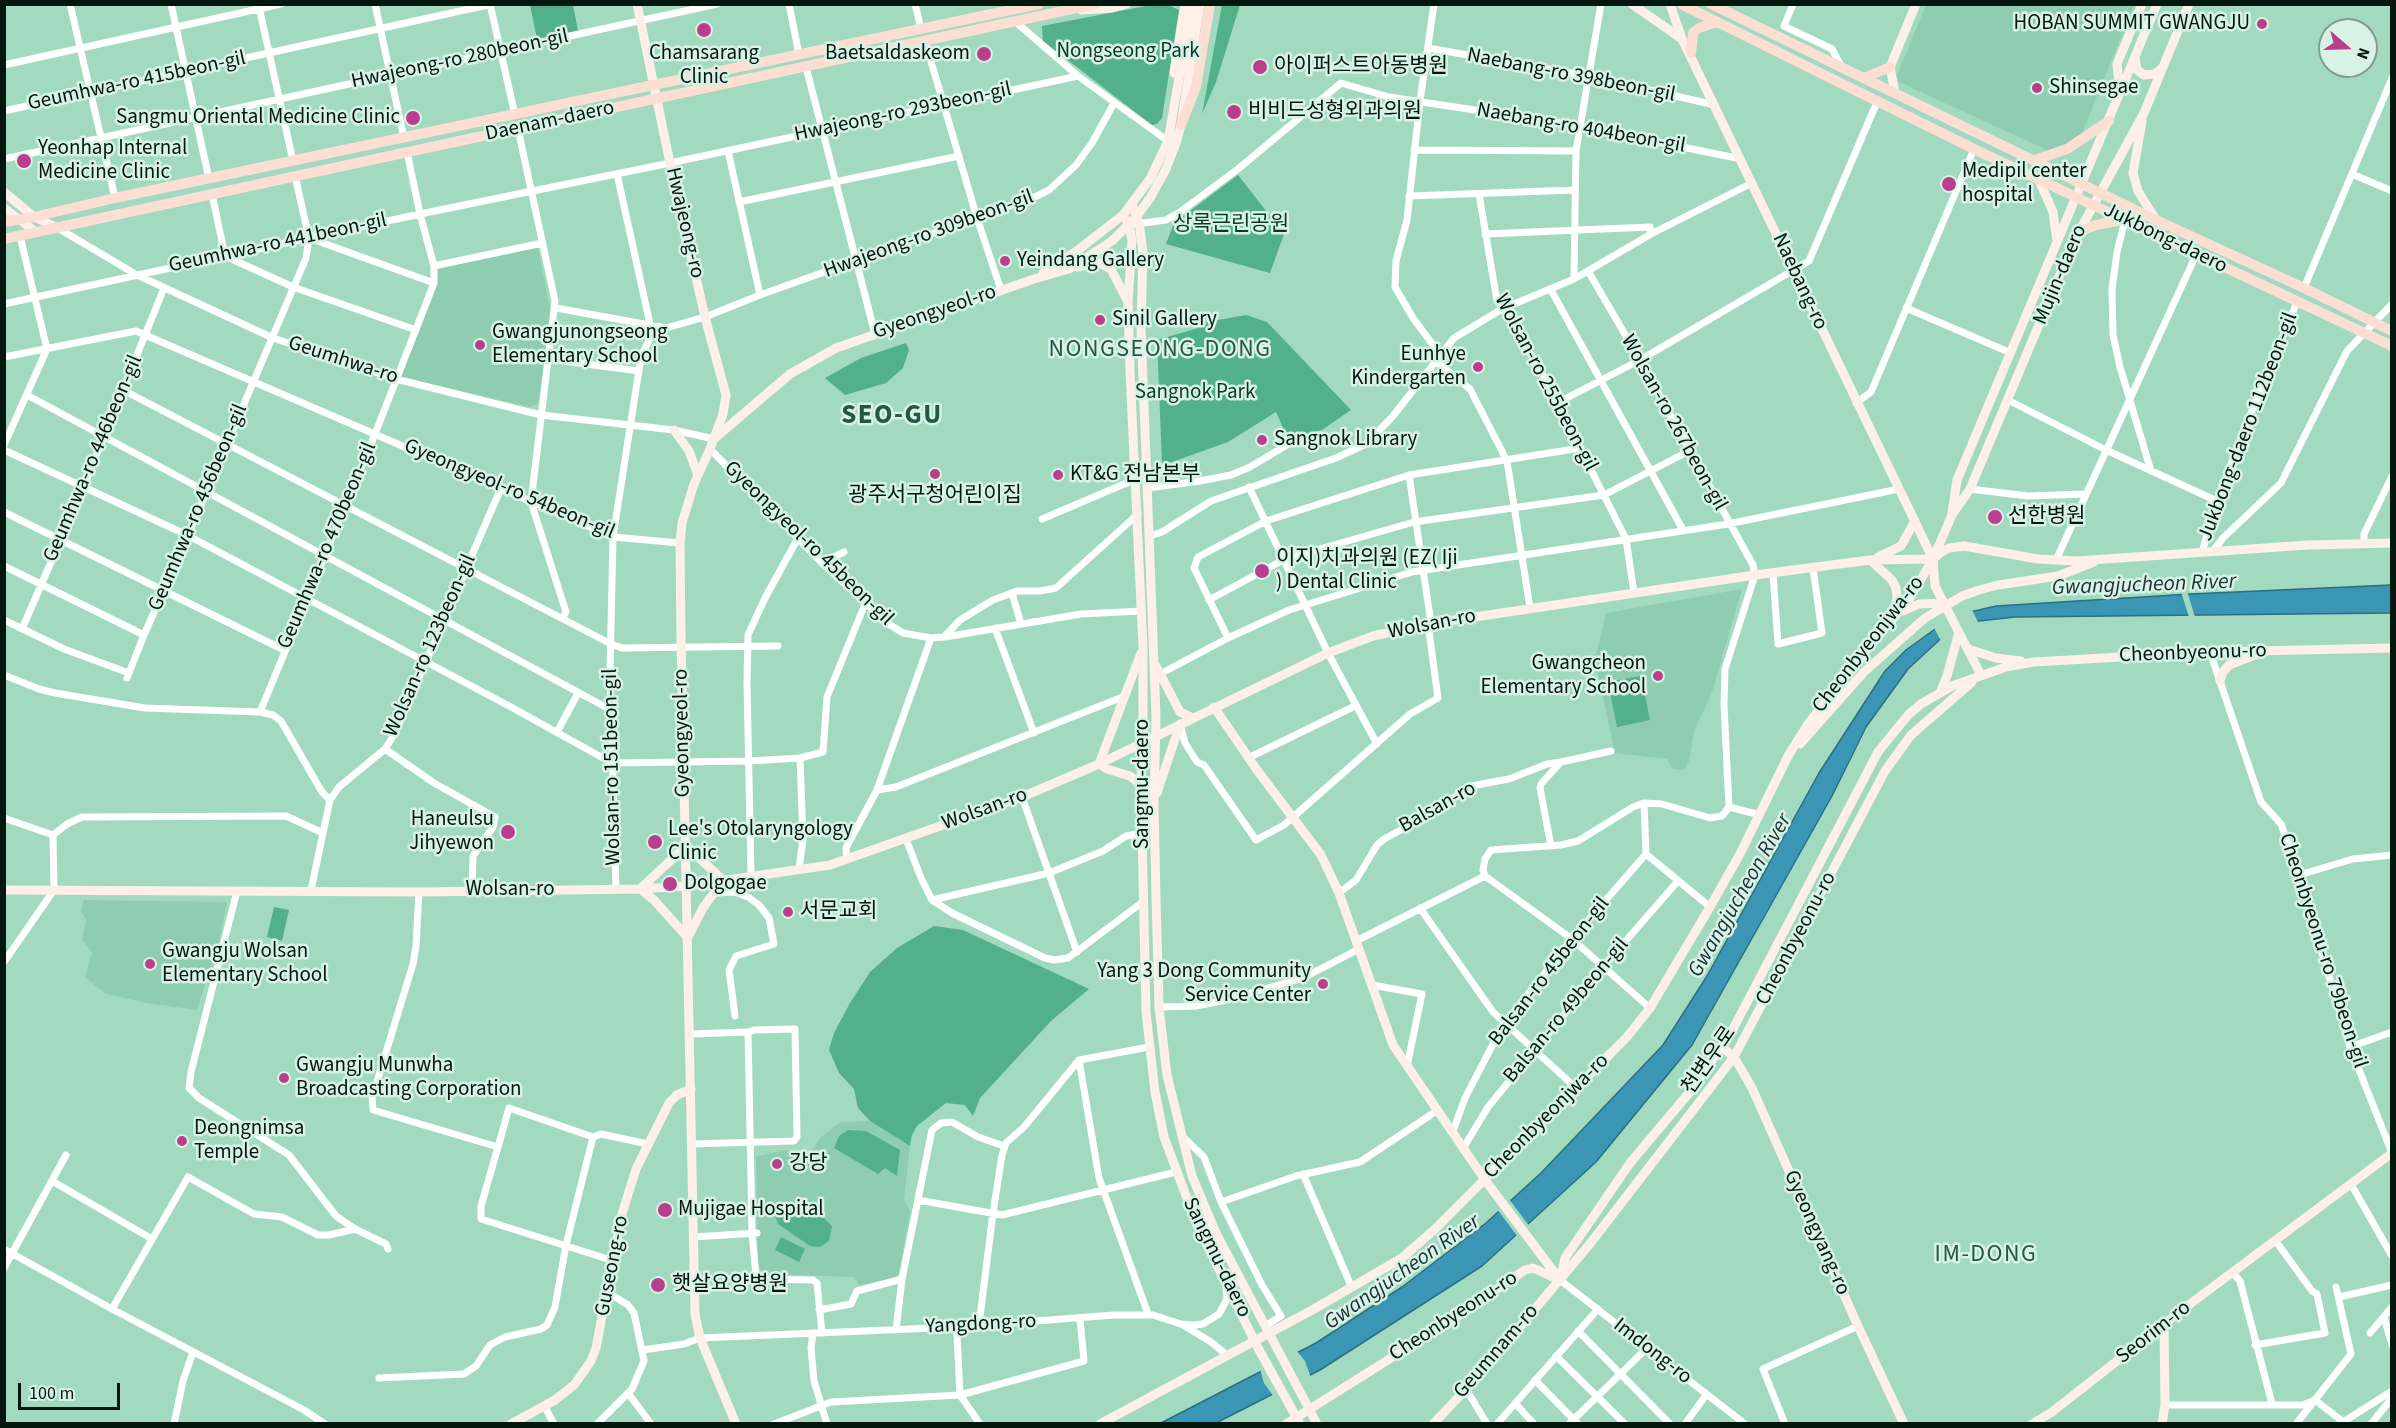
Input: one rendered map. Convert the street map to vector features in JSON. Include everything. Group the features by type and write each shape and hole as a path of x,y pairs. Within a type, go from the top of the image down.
{"main road":[{"name":"Daenam-daero","path":"4,222 799,55 1014,7 1039,4"},
{"name":"Daenam-daero","path":"4,239 1095,4"},
{"path":"1181,125 1196,87 1210,4"},
{"name":"Jukbong-daero","path":"1681,4 1877,102 2391,346"},
{"name":"Jukbong-daero","path":"1711,4 2156,220 2391,331"},
{"path":"1691,53 1693,33 1699,28 1717,22"},
{"path":"1864,78 1890,67"},
{"path":"2035,160 2067,149 2109,121"},
{"path":"2076,239 2084,230 2096,225 2125,220"}],"street":[{"path":"70,4 115,198"},
{"path":"171,4 208,179"},
{"path":"4,65 259,7 281,4"},
{"path":"375,4 404,138"},
{"name":"Hwajeong-ro","path":"637,4 670,164 705,317 726,395 723,414 714,439"},
{"name":"Hwajeong-ro 280beon-gil","path":"4,159 717,4"},
{"path":"789,4 799,55"},
{"path":"915,4 921,29"},
{"path":"1073,10 1112,8 1127,4"},
{"path":"1168,141 1172,87 1185,4"},
{"path":"1123,215 1150,179 1168,141 1192,4"},
{"path":"1138,220 1165,171 1181,125 1200,4"},
{"path":"1434,4 1420,101 1407,220 1396,261 1395,287 1406,308 1436,349 1439,363 1470,388 1507,460 1530,608"},
{"path":"1574,279 1576,151 1601,4"},
{"path":"1632,4 1682,39"},
{"name":"Naebang-ro","path":"1670,4 1682,39 1691,53 1856,403 1933,559"},
{"path":"1768,33 1784,26 1793,4"},
{"path":"1896,93 1890,67 1916,4"},
{"path":"2120,94 2117,64 2142,4"},
{"name":"Mujin-daero","path":"1952,515 1957,480 2157,4"},
{"name":"Mujin-daero","path":"1944,603 1935,586 1933,559 1952,515 1970,489 2076,239 2144,113 2189,4"},
{"path":"491,5 514,115"},
{"name":"Geumhwa-ro 415beon-gil","path":"4,111 491,5"},
{"path":"259,7 293,161"},
{"path":"1017,22 1078,76 1168,141"},
{"path":"1784,26 1832,50 1842,68"},
{"path":"926,41 977,218 1001,290"},
{"name":"Naebang-ro 398beon-gil","path":"1428,48 1588,76 1714,105"},
{"path":"2135,58 2137,70 2145,75 2149,76 2161,69"},
{"path":"806,67 875,334"},
{"name":"Hwajeong-ro 293beon-gil","path":"531,191 670,164 1078,76"},
{"path":"2304,288 2391,78"},
{"name":"Naebang-ro 404beon-gil","path":"1138,220 1166,220 1180,213 1341,83 1375,94 1580,126 1741,159"},
{"path":"1557,403 1640,360 1809,261 1877,102"},
{"name":"Hwajeong-ro 309beon-gil","path":"666,328 705,317 1037,196 1053,186 1084,155 1114,103"},
{"path":"2144,113 2133,174 2134,182 2143,201 2156,220"},
{"path":"518,129 556,308 531,502 566,612 563,618"},
{"path":"1856,403 1871,392 1974,148"},
{"path":"1414,150 1576,151"},
{"path":"728,151 760,296"},
{"path":"294,176 309,238 434,283 434,266 407,152"},
{"path":"739,202 959,156"},
{"path":"617,174 650,324"},
{"path":"2352,174 2391,191"},
{"path":"2038,178 2053,212 2057,242"},
{"path":"1150,536 1162,532 1202,506 1249,487 1336,458 1366,444 1393,416 1454,338 1502,309 1574,279 1651,234 1752,183"},
{"path":"1409,196 1575,190"},
{"name":"Geumhwa-ro 441beon-gil","path":"4,304 531,191"},
{"name":"Geumhwa-ro","path":"4,192 34,217 56,227 136,275 273,338 396,379 541,415 674,430 714,439"},
{"path":"212,194 225,256 293,287 416,330"},
{"name":"Wolsan-ro 255beon-gil","path":"1479,194 1497,301 1511,320 1557,403 1626,539 1634,593"},
{"name":"Sangmu-daero","path":"1132,204 1138,220 1143,252 1141,328 1156,735 1154,804 1160,1007 1167,1075 1192,1176 1216,1233 1309,1409"},
{"path":"4,208 36,232"},
{"name":"Sangmu-daero","path":"1123,215 1129,225 1132,240 1128,303 1143,648 1141,785 1146,1012 1155,1092 1164,1137 1197,1225 1298,1420"},
{"name":"Gyeongyeol-ro","path":"1034,279 1078,250 1123,215"},
{"name":"Gyeongyeol-ro","path":"736,1424 700,1338 695,1314 681,646 680,543 686,504 714,439 790,374 836,348 1001,290 1069,269 1113,241 1129,225 1138,220"},
{"path":"2125,220 2114,267 2111,309 2117,355 2151,471"},
{"path":"1485,234 1575,228 1650,227 1651,234"},
{"path":"20,236 47,349 4,448 187,535 612,763 748,761 800,758 823,752 825,705 865,604"},
{"name":"Geumhwa-ro 456beon-gil","path":"22,629 128,676 144,634 273,338 306,258 309,238"},
{"path":"434,266 542,243"},
{"path":"2056,560 2196,255"},
{"path":"1069,269 1100,263 1111,269 1128,303"},
{"name":"Wolsan-ro 267beon-gil","path":"1588,271 1753,565 1755,575"},
{"name":"Geumhwa-ro 470beon-gil","path":"260,712 375,434 434,283"},
{"name":"Geumhwa-ro 446beon-gil","path":"22,629 84,486 164,288"},
{"path":"1551,290 1683,530"},
{"name":"Jukbong-daero 112beon-gil","path":"2202,552 2217,501 2297,302"},
{"path":"2213,551 2223,538 2262,504 2281,483 2342,361 2353,344 2391,304"},
{"path":"556,308 666,328"},
{"path":"1905,308 2011,353"},
{"name":"Wolsan-ro 151beon-gil","path":"616,890 611,710 613,537 644,347 650,338 666,328"},
{"path":"4,357 132,330 146,334"},
{"name":"Gyeongyeol-ro 54beon-gil","path":"146,334 613,537 680,543"},
{"path":"548,359 639,371"},
{"path":"123,390 226,446 466,567 611,644 622,648 778,646"},
{"path":"27,395 611,710"},
{"path":"2008,400 2106,450 2217,501"},
{"path":"674,430 689,451 698,475"},
{"path":"1148,488 1231,475 1250,467 1297,439"},
{"path":"1228,638 1194,568 1198,557 1266,521 1409,475 1581,448"},
{"name":"Gyeongyeol-ro 45beon-gil","path":"710,450 865,604 893,628 911,635 944,637 1082,614 1142,611"},
{"name":"Wolsan-ro 255beon-gil","path":"1604,495 1689,451"},
{"path":"1180,724 1185,742 1197,762 1204,765 1256,840 1284,825 1410,714 1438,698 1409,475"},
{"path":"2364,544 2364,534 2391,476"},
{"path":"1042,519 1136,479"},
{"path":"1249,487 1328,653 1377,744"},
{"name":"Wolsan-ro 123beon-gil","path":"330,800 339,787 385,749 395,733 501,488"},
{"path":"1160,674 1228,638 1306,604 1421,570 1728,524 1899,489"},
{"path":"1970,489 2019,496 2085,494"},
{"path":"1209,600 1285,559 1414,522 1604,495"},
{"path":"4,512 284,650"},
{"path":"944,637 960,620 993,600 1017,591 1056,588 1138,514"},
{"path":"1893,618 1898,597 1896,588 1892,580 1870,560 1901,546 1914,521"},
{"path":"751,876 748,635 798,538"},
{"name":"Cheonbyeonjwa-ro","path":"1100,1424 1228,1356 1257,1344 1269,1334 1381,1272 1414,1249 1627,1037 1650,1008 1710,907 1760,815 1788,756 1824,702 1918,586 1933,559 1949,548 1964,546 2056,560 2391,543"},
{"path":"822,563 844,552"},
{"name":"Wolsan-ro","path":"4,890 419,892 616,890 686,886 799,869 847,860 1022,797 1099,764 1328,653 1373,636 1429,624 1755,575 1870,560 1933,559"},
{"name":"Cheonbyeonjwa-ro","path":"1788,756 1819,726 1864,672 1925,618 1962,596 1979,590 2058,576 2102,559"},
{"path":"4,566 144,634"},
{"path":"1773,573 1778,644 1822,633 1813,568"},
{"path":"1650,1008 1572,939 1485,876 1483,870 1485,859 1491,850 1551,846 1578,841 1633,807 1644,803 1666,805 1710,818 1722,816 1730,807 1724,705 1725,669 1755,575"},
{"path":"1012,593 1021,624"},
{"path":"1893,618 1911,606 1944,603 1981,675"},
{"path":"4,620 22,629"},
{"path":"994,628 1034,733"},
{"path":"1940,693 1959,632"},
{"path":"847,860 846,848 877,790 931,638"},
{"path":"1141,785 1130,776 1099,764 1143,648"},
{"name":"Cheonbyeonu-ro","path":"1286,1424 1298,1420 1309,1409 1450,1321 1525,1270 1533,1268 1560,1280 1734,1057 1884,771 1911,735 1981,675 2033,662 2210,652 2391,648"},
{"path":"1968,649 2004,659 2033,662"},
{"path":"2220,681 2223,672 2229,666 2267,651"},
{"name":"Cheonbyeonu-ro 79beon-gil","path":"2210,652 2261,802 2281,824 2299,875 2350,1047 2391,1153"},
{"path":"1154,662 1180,712 1193,718"},
{"path":"4,675 55,693 145,708 260,712 273,715 281,721 322,792 330,800 311,890"},
{"name":"천변우로","path":"1560,1280 1565,1258 1630,1162 1694,1087 1722,1047 1878,752 1908,715 1940,693 1981,675"},
{"path":"557,732 578,693"},
{"path":"877,790 896,787 1125,696"},
{"path":"1248,758 1355,706"},
{"path":"1214,707 1248,758 1321,855 1339,893 1393,1045 1485,1180 1560,1280"},
{"path":"1154,804 1180,724"},
{"path":"385,749 434,783 489,811 495,817 493,827 473,856 472,891"},
{"name":"Balsan-ro","path":"1339,893 1356,880 1377,845 1425,817 1471,786 1509,779 1547,764 1611,751"},
{"path":"799,869 803,839 800,758"},
{"path":"1551,846 1540,788 1561,762"},
{"path":"1022,797 1077,952"},
{"path":"1644,803 1647,854 1710,907"},
{"path":"1730,807 1760,815"},
{"path":"53,835 67,824 82,817 286,816 323,833"},
{"path":"4,818 53,835"},
{"path":"932,900 1049,873 1103,851 1126,836 1142,833"},
{"path":"4,962 54,890 53,835"},
{"path":"906,839 932,900 952,913 1045,958 1054,960 1068,958 1144,901"},
{"path":"686,846 723,880 688,938 654,900 640,889 686,846"},
{"name":"Balsan-ro 45beon-gil","path":"1453,1131 1472,1082 1505,1023 1572,939 1647,854"},
{"path":"2299,875 2353,859 2391,855"},
{"path":"1160,1007 1196,1006 1226,1000 1303,978 1420,908 1485,876"},
{"name":"Balsan-ro 49beon-gil","path":"1464,1147 1488,1107 1603,967 1678,881"},
{"path":"237,891 222,944 189,1088 199,1098 289,1155 330,1209 355,1229 386,1245 388,1249"},
{"path":"419,892 413,964 372,1098 373,1110 498,1147"},
{"path":"714,893 735,892 759,905 769,918 774,944 736,956 729,970 735,1016"},
{"path":"1420,908 1493,1012 1576,1088"},
{"path":"1372,985 1422,994 1407,1066"},
{"path":"690,1034 795,1029 797,1137 794,1141 692,1144"},
{"path":"748,1032 756,1276 761,1279 813,1280 817,1283 822,1333"},
{"path":"2350,1047 2391,1032"},
{"path":"978,1325 1004,1146 1024,1127 1079,1060 1149,1047"},
{"name":"Gyeongyang-ro","path":"1722,1047 1734,1057 1752,1088 1904,1424"},
{"path":"1079,1060 1090,1115 1096,1168 1148,1314"},
{"name":"Guseong-ro","path":"512,1424 545,1407 574,1385 588,1367 596,1348 622,1214 636,1169 669,1103 677,1095 691,1089"},
{"path":"614,1261 481,1219 481,1206 509,1108 593,1137 601,1134 648,1144"},
{"path":"1221,1202 1304,1174 1360,1162 1438,1110"},
{"path":"896,1330 902,1279 931,1134 941,1123 952,1122 978,1137 1004,1146"},
{"path":"1180,1135 1204,1157 1221,1202 1262,1285 1281,1316 1269,1334"},
{"path":"379,1378 464,1374 476,1366 490,1345 505,1337 541,1329 548,1325 555,1307 566,1245 593,1137"},
{"name":"Seorim-ro","path":"2032,1424 2391,1153"},
{"path":"4,1268 66,1155"},
{"path":"918,1200 1002,1215 1176,1172"},
{"path":"1304,1174 1352,1288"},
{"path":"112,1309 188,1177 254,1214 282,1217 318,1235 355,1229"},
{"path":"52,1181 152,1239"},
{"path":"2351,1184 2391,1256"},
{"path":"693,1237 755,1233"},
{"path":"2255,1345 2325,1333 2317,1294 2312,1291 2275,1240"},
{"path":"4,1249 325,1424"},
{"path":"2232,1272 2240,1281 2272,1404"},
{"name":"Yangdong-ro","path":"643,1350 684,1344 700,1338 958,1327 1148,1314 1181,1324 1203,1324 1219,1314 1227,1299 1224,1278"},
{"path":"819,1310 851,1304 857,1291 902,1279"},
{"name":"Imdong-ro","path":"1560,1280 1745,1424"},
{"name":"Geumnam-ro","path":"1433,1424 1560,1280"},
{"path":"2339,1297 2391,1285"},
{"path":"2296,1424 2351,1354 2336,1287"},
{"path":"597,1424 628,1394 644,1361 631,1309 607,1292"},
{"path":"2370,1334 2391,1307"},
{"path":"1497,1424 1598,1309"},
{"path":"2384,1317 2391,1345"},
{"path":"774,1424 821,1405 843,1401 960,1395 1084,1361 1080,1319"},
{"path":"1181,1324 1211,1342 1228,1356"},
{"path":"2162,1424 2165,1406 2164,1325"},
{"path":"1785,1424 1762,1369 1858,1326"},
{"path":"958,1327 960,1395 980,1424"},
{"path":"1578,1331 1670,1424"},
{"path":"813,1334 811,1348 814,1381 827,1424"},
{"path":"1535,1380 1573,1422 1647,1348"},
{"path":"174,1424 183,1381 193,1352"},
{"path":"1556,1356 1624,1424"},
{"path":"1466,1389 1487,1424"},
{"path":"2314,1400 2343,1423 2391,1391"},
{"path":"628,1394 651,1424"},
{"path":"1685,1424 1706,1395"},
{"path":"2371,1424 2391,1398"},
{"path":"2165,1406 2303,1405 2314,1400"},
{"path":"1515,1403 1534,1424"},
{"path":"545,1407 554,1424"},
{"path":"1309,1409 1317,1424"}],"shaded area":[{"path":"1926,5 2134,5 2081,136 2074,142 2049,151 1899,82 1897,75"},
{"name":"Gwangjunongseong Elementary School","path":"538,248 551,313 538,404 530,407 401,377 430,304 437,282 437,268"},
{"name":"Gwangcheon Elementary School","path":"1742,589 1712,692 1694,732 1689,761 1684,770 1673,769 1667,759 1615,753 1595,660 1606,613"},
{"name":"Gwangju Wolsan Elementary School","path":"84,900 227,902 218,945 197,1010 146,1003 104,993 85,977 92,952 82,940 86,920 81,911"},
{"path":"870,1121 910,1146 904,1200 910,1211 896,1278 859,1285 854,1277 767,1274 761,1271 758,1264 756,1156 788,1150 797,1165 804,1161 821,1137 841,1122"}],"green space":[{"path":"530,5 573,5 578,31 537,39"},
{"name":"Nongseong Park","path":"1168,5 1179,10 1162,118 1157,124 1152,125 1043,41 1042,26 1146,6"},
{"name":"Nongseong Park","path":"1222,5 1240,5 1216,82 1202,114"},
{"name":"상록근린공원","path":"1238,175 1284,234 1270,273 1166,244 1174,223"},
{"name":"Sangnok Park","path":"1246,315 1267,322 1351,410 1322,430 1298,437 1286,434 1276,412 1228,442 1172,462 1162,463 1157,340 1205,326 1207,322"},
{"path":"906,343 909,350 903,368 886,383 845,395 825,378 861,358"},
{"path":"1641,676 1650,720 1617,727 1608,682"},
{"path":"274,907 289,910 282,941 267,937"},
{"path":"934,926 963,930 1089,989 1051,1021 980,1098 973,1116 965,1105 946,1103 917,1126 910,1146 870,1121 858,1108 854,1089 839,1073 829,1050 834,1033 870,972 897,948"},
{"path":"848,1130 866,1131 900,1150 897,1176 885,1168 878,1174 834,1148 839,1136"},
{"path":"795,1204 825,1219 832,1226 829,1241 820,1247 810,1246 778,1224 776,1218 781,1209 785,1205"},
{"path":"781,1237 805,1249 799,1262 775,1250"}],"water":[{"path":"2391,585 2391,613 2015,617 1961,625 1948,632 1908,669 1866,727 1832,796 1692,1045 1596,1162 1482,1266 1320,1370 1216,1423 1159,1424 1316,1343 1402,1287 1486,1223 1541,1173 1663,1045 1707,976 1819,773 1885,671 1906,650 1953,616 1996,606"}],"pier":[{"path":"2187,591 2195,617 2189,617 2181,592"},
{"path":"1971,608 1979,624 1962,628 1941,641 1933,626 1951,613"},
{"path":"1509,1199 1530,1227 1518,1237 1497,1209"},
{"path":"1296,1350 1305,1361 1311,1378 1274,1397 1264,1383 1260,1369"}],"place":[{"name":"HOBAN SUMMIT GWANGJU","path":"2262,24"},
{"name":"Chamsarang Clinic","path":"704,30"},
{"name":"Baetsaldaskeom","path":"984,54"},
{"name":"아이퍼스트아동병원","path":"1260,67"},
{"name":"Shinsegae","path":"2037,88"},
{"name":"비비드성형외과의원","path":"1234,112"},
{"name":"Sangmu Oriental Medicine Clinic","path":"413,118"},
{"name":"Yeonhap Internal Medicine Clinic","path":"24,161"},
{"name":"Medipil center hospital","path":"1949,184"},
{"name":"Yeindang Gallery","path":"1005,261"},
{"name":"Sinil Gallery","path":"1100,320"},
{"name":"Gwangjunongseong Elementary School","path":"480,345"},
{"name":"Eunhye Kindergarten","path":"1478,367"},
{"name":"Sangnok Library","path":"1262,440"},
{"name":"광주서구청어린이집","path":"935,474"},
{"name":"KT&G 전남본부","path":"1058,475"},
{"name":"선한병원","path":"1995,517"},
{"name":"이지)치과의원 (EZ( Iji ) Dental Clinic","path":"1262,571"},
{"name":"Gwangcheon Elementary School","path":"1658,676"},
{"name":"Haneulsu Jihyewon","path":"508,832"},
{"name":"Lee's Otolaryngology Clinic","path":"655,842"},
{"name":"Dolgogae","path":"670,884"},
{"name":"서문교회","path":"788,912"},
{"name":"Gwangju Wolsan Elementary School","path":"150,964"},
{"name":"Yang 3 Dong Community Service Center","path":"1323,984"},
{"name":"Gwangju Munwha Broadcasting Corporation","path":"284,1078"},
{"name":"Deongnimsa Temple","path":"182,1141"},
{"name":"강당","path":"777,1164"},
{"name":"Mujigae Hospital","path":"665,1210"},
{"name":"햇살요양병원","path":"658,1285"}],"district":[{"name":"NONGSEONG-DONG","path":"1160,351"},
{"name":"SEO-GU","path":"892,417"},
{"name":"IM-DONG","path":"1986,1256"}],"water label":[{"name":"Gwangjucheon River","path":"2144,586"},
{"name":"Gwangjucheon River","path":"1741,896"},
{"name":"Gwangjucheon River","path":"1403,1273"}]}
